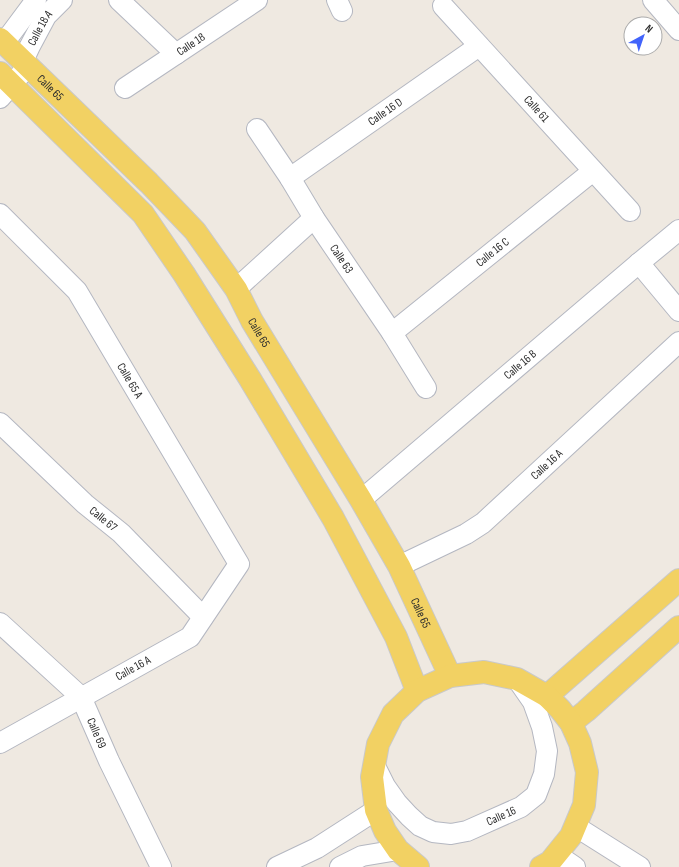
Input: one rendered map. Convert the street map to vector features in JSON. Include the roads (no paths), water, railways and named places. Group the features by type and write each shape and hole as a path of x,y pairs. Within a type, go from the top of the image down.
{"main road":[{"name":"Calle 65","path":"2,41 149,183 195,231 236,289 252,321 361,500 399,566 450,676"},
{"name":"Calle 65","path":"4,85 143,214 184,274 250,379 333,518 396,637 417,691"},
{"path":"250,379 278,364"},
{"path":"547,696 679,580"},
{"path":"571,723 679,627"},
{"path":"418,867 398,850 385,831 376,810 372,777 378,744 393,714 417,691 450,676 484,672 517,679 547,696 571,723 580,743 587,772 584,805 571,836 548,861"}],"street":[{"name":"Calle 18 A","path":"2,41 36,0"},
{"name":"Calle 18 A","path":"4,85 26,64 30,46 46,16 62,0"},
{"path":"119,0 176,54"},
{"name":"Calle 18","path":"125,88 257,0"},
{"path":"653,0 679,30"},
{"name":"Calle 61","path":"443,6 630,211"},
{"name":"Calle 16 D","path":"290,178 479,46"},
{"name":"Calle 63","path":"258,129 314,218 392,333 426,388"},
{"name":"Calle 16 C","path":"392,333 593,171"},
{"name":"Calle 65 A","path":"0,214 77,291 239,564"},
{"path":"236,289 314,218"},
{"name":"Calle 16 B","path":"361,500 679,230"},
{"path":"639,263 679,312"},
{"name":"Calle 16 A","path":"399,566 466,534 483,523 679,342"},
{"name":"Calle 67","path":"0,423 85,504 121,533 203,617"},
{"name":"Calle 16 A","path":"0,743 190,637 239,564"},
{"name":"Calle 69","path":"0,623 81,697 109,761 161,867"},
{"name":"Calle 16","path":"374,764 385,786 397,803 420,826 433,832 451,834 467,830 521,807 536,795 544,774 547,751 542,727 533,702 517,679"},
{"path":"277,867 317,848 376,810"},
{"path":"576,826 640,867"},
{"path":"340,867 362,856 398,850"},
{"path":"548,861 575,867"}]}
